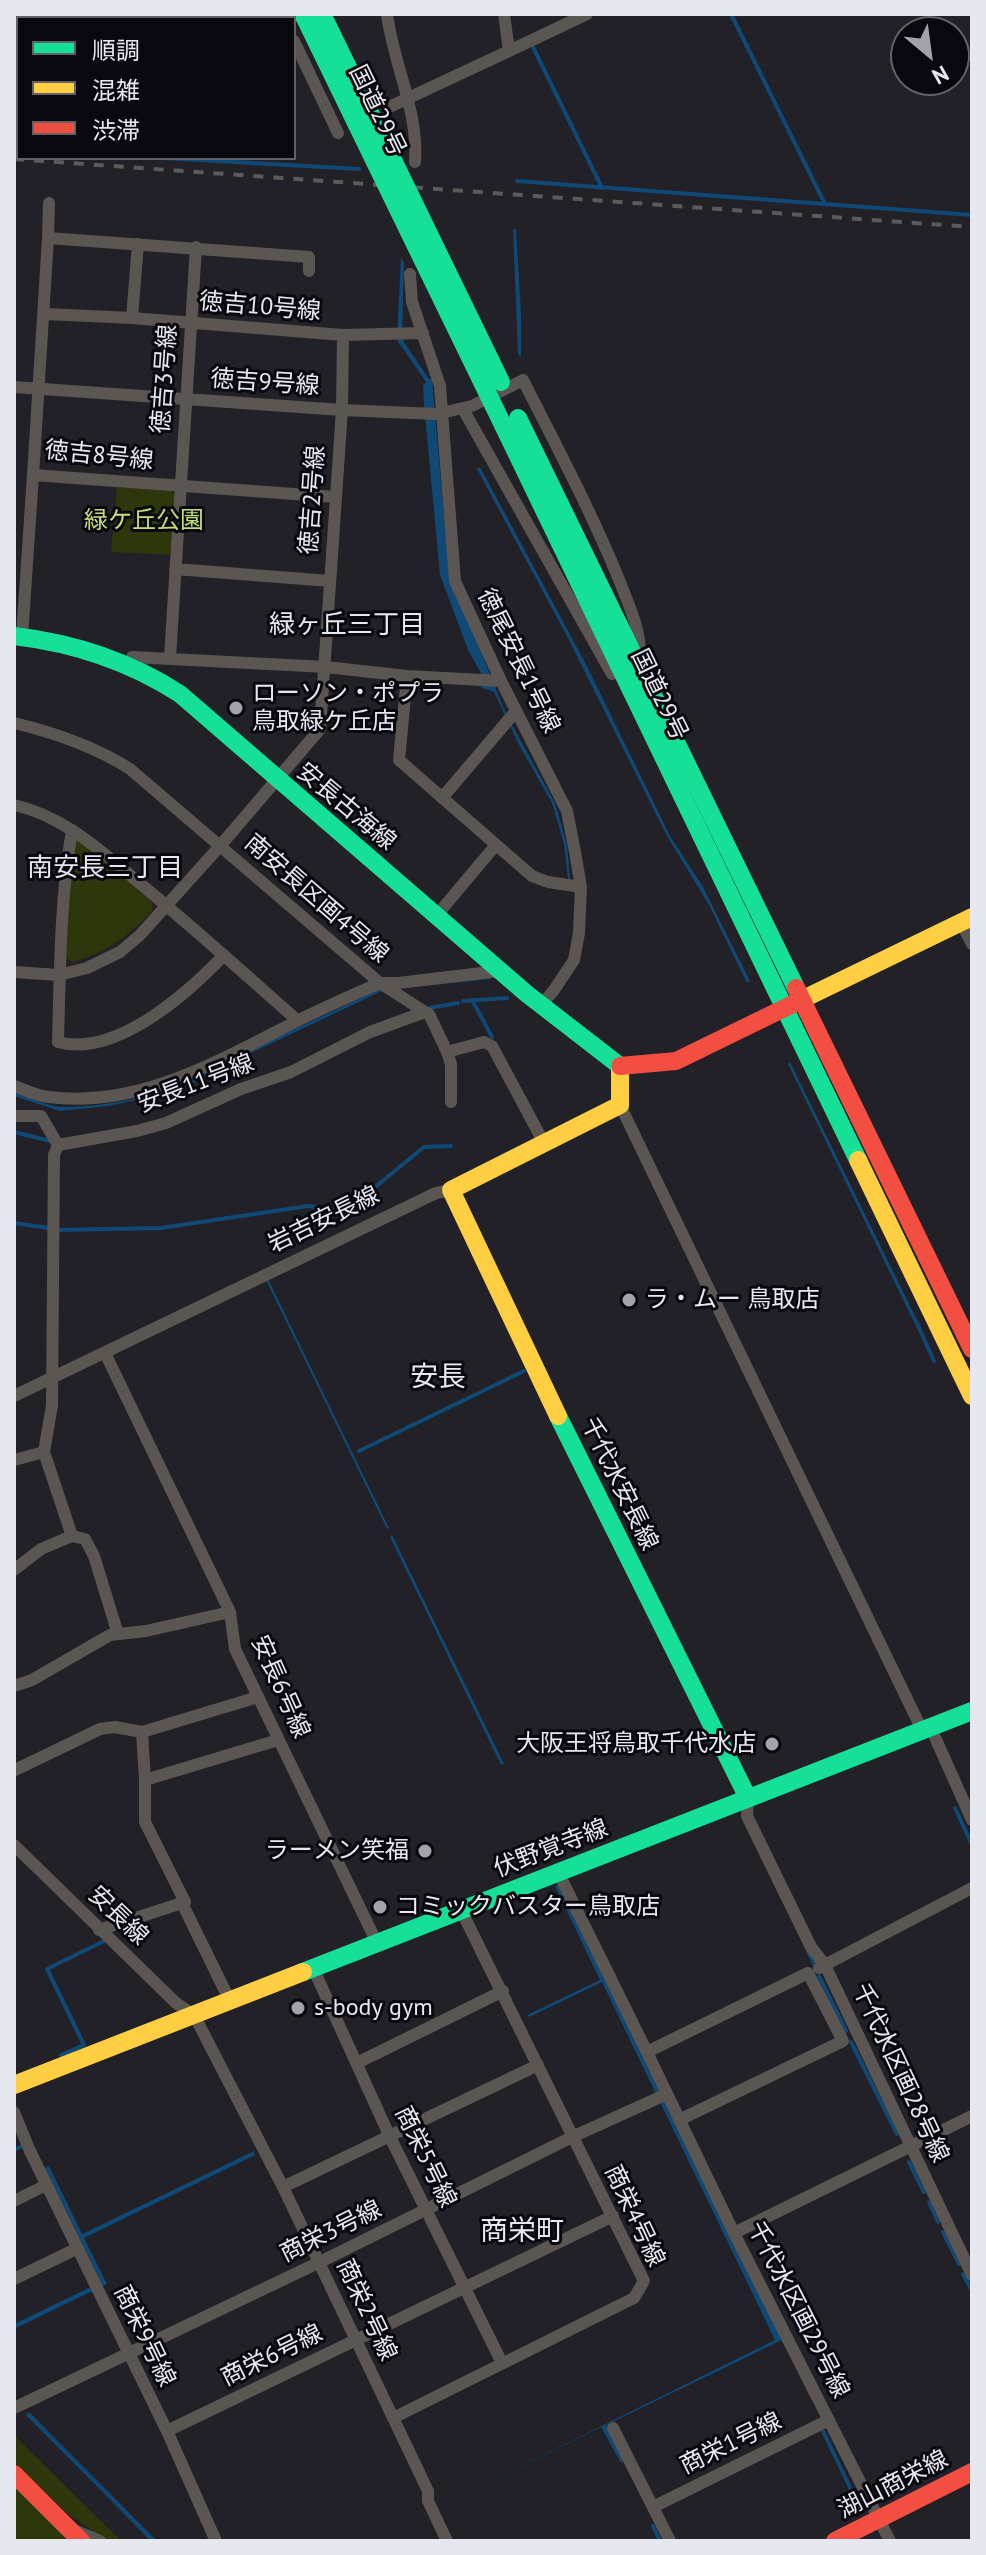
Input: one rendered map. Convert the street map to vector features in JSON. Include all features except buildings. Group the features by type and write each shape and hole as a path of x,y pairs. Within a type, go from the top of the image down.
{"main road":[{"name":"国道29号","path":"303,14 639,665 972,1349"},
{"name":"国道29号","path":"322,14 511,421 642,715 972,1396"},
{"name":"安長古海線","path":"18,637 54,641 118,661 165,684 221,728 276,780 499,971 582,1040 620,1066"},
{"path":"620,1105 620,1066 676,1061 966,920"},
{"name":"岩吉安長線","path":"451,1190 620,1105"},
{"name":"千代水安長線","path":"451,1190 571,1443 748,1798"},
{"name":"伏野覚寺線","path":"14,2085 972,1711"},
{"name":"湖山商栄線","path":"835,2541 972,2472"},
{"path":"14,2474 74,2534"}],"street":[{"path":"387,14 390,41 408,100 416,149 415,162"},
{"path":"504,14 509,51"},
{"path":"387,108 587,14"},
{"path":"296,45 338,133"},
{"name":"徳吉8号線","path":"49,203 45,314 33,475 335,497"},
{"path":"48,238 309,257 309,271"},
{"path":"132,318 138,244"},
{"name":"徳吉3号線","path":"162,673 167,657 175,569 196,247"},
{"name":"徳尾安長1号線","path":"410,274 412,302 440,386 439,414 450,494 455,581 501,681 567,811 581,887 574,960 541,1005"},
{"name":"徳吉10号線","path":"45,314 343,335 423,333"},
{"name":"徳吉2号線","path":"59,975 87,968 120,952 140,935 320,729 342,410 343,335"},
{"name":"徳吉9号線","path":"14,387 439,414 463,409 523,380 587,507 616,574 640,640 639,665"},
{"path":"463,409 597,650 642,715"},
{"path":"18,637 33,475"},
{"path":"175,569 330,581"},
{"path":"132,657 326,667 407,676 501,681"},
{"path":"407,676 399,760 532,876 581,887"},
{"path":"442,798 516,711"},
{"name":"南安長区画4号線","path":"14,723 67,737 115,759 146,781 380,983 297,1020 213,1064 159,1086 130,1094 80,1099 46,1097 14,1086"},
{"path":"14,805 46,816 72,830 165,905 297,1020"},
{"path":"72,830 67,856 59,975 58,1042 72,1046 105,1038 158,1014 193,987 224,955"},
{"path":"437,915 495,846"},
{"path":"966,920 972,944"},
{"path":"380,983 499,971"},
{"path":"14,972 59,975"},
{"path":"380,983 429,1014 451,1064 451,1102"},
{"name":"安長11号線","path":"58,1145 166,1123 241,1089 291,1072 370,1032 425,1012"},
{"path":"447,1052 484,1042 492,1046 544,1143"},
{"path":"46,1097 41,1116 58,1145 54,1155 52,1405 44,1452 72,1536"},
{"path":"620,1105 972,1820"},
{"path":"14,1116 41,1116"},
{"name":"岩吉安長線","path":"14,1396 436,1193 451,1190"},
{"path":"105,1353 230,1612"},
{"path":"14,1460 44,1452"},
{"path":"14,1570 41,1549 72,1536 85,1539 94,1556 118,1634"},
{"name":"安長6号線","path":"14,1686 32,1680 110,1635 230,1612 235,1649 377,1943"},
{"path":"14,1769 100,1729 115,1727 142,1732 258,1697"},
{"path":"99,1930 185,1902 145,1822 142,1732"},
{"path":"145,1780 278,1740"},
{"name":"千代水区画28号線","path":"748,1798 747,1816 811,1947 825,1965 972,2275"},
{"name":"安長線","path":"14,1845 176,2003 194,2015"},
{"name":"千代水区画29号線","path":"558,1872 734,2233 890,2541"},
{"path":"647,2052 825,1965 972,1888"},
{"path":"182,1903 230,2001"},
{"name":"商栄4号線","path":"393,2418 634,2298 644,2281 461,1910"},
{"name":"商栄5号線","path":"313,1968 390,2137 502,2363"},
{"path":"808,1973 843,2041"},
{"path":"357,2063 503,1991"},
{"name":"商栄2号線","path":"194,2015 320,2262 428,2491 428,2501 447,2541"},
{"path":"679,2120 858,2034"},
{"path":"283,2187 538,2065"},
{"name":"商栄3号線","path":"14,2408 572,2137 667,2094"},
{"name":"商栄9号線","path":"14,2112 76,2249 167,2431 216,2541"},
{"path":"734,2233 972,2116"},
{"path":"14,2201 46,2185"},
{"name":"商栄6号線","path":"167,2431 613,2216"},
{"path":"14,2279 76,2249"},
{"name":"商栄1号線","path":"653,2507 829,2420"},
{"path":"613,2428 670,2541"},
{"path":"74,2534 100,2541"}],"green space":[{"path":"14,28 16,137 14,137"},
{"name":"緑ケ丘公園","path":"117,487 171,491 176,496 172,555 111,552"},
{"path":"78,839 152,902 152,911 116,942 96,954 73,962 65,958 74,842"},
{"path":"14,2435 122,2541 107,2541 68,2514 14,2463"},
{"path":"14,2485 62,2531 64,2541 14,2541"}],"water":[{"path":"513,229 516,229 521,356 518,355"},
{"path":"401,256 404,263 402,339 432,379 449,573 506,714 555,803 567,845 570,879 552,803 494,692 480,687 487,684 468,650 440,575 424,404 423,385 426,382 397,340"},
{"path":"480,467 588,668 670,836 703,887 750,981 747,983 709,905 667,836 569,640 477,469"},
{"path":"491,979 384,990 179,1090 109,1106 60,1111 14,1096 14,1093 62,1107 106,1104 150,1095 192,1080 382,988"},
{"path":"790,1062 918,1322 915,1324 788,1064"},
{"path":"266,1280 389,1528 387,1529"},
{"path":"392,1535 504,1764 501,1765 390,1537"},
{"path":"560,1884 782,2340 606,2425 623,2461 621,2463 601,2427 438,2507 775,2340 602,1982 529,2017 527,2015 600,1980 555,1886"},
{"path":"254,2151 255,2155 84,2238 107,2284 14,2329 14,2324 101,2282 45,2168 49,2166 82,2234"},
{"path":"29,2412 157,2541 151,2541 142,2532 26,2415"}],"waterway":[{"path":"731,14 825,204"},
{"path":"533,47 602,188"},
{"path":"199,160 359,169"},
{"path":"517,181 972,215"},
{"path":"463,1001 507,998"},
{"path":"472,1000 492,1037"},
{"path":"429,1008 458,1003"},
{"path":"14,1132 50,1141"},
{"path":"340,1212 424,1147 451,1146"},
{"path":"57,1230 161,1228 308,1206 335,1210"},
{"path":"14,1223 50,1228"},
{"path":"916,1321 934,1361"},
{"path":"359,1451 524,1371"},
{"path":"955,1808 972,1845"},
{"path":"61,2055 84,2045 47,1969 104,1941"},
{"path":"808,1951 815,1965"},
{"path":"819,1976 846,2031"},
{"path":"851,2042 897,2134"},
{"path":"14,2150 25,2145"},
{"path":"909,2162 924,2192"},
{"path":"929,2202 938,2222"},
{"path":"943,2232 959,2264"},
{"path":"963,2274 972,2291"},
{"path":"823,2431 857,2502"},
{"path":"653,2526 660,2541"}],"railway":[{"path":"28,160 972,227"}],"traffic: fast":[{"path":"303,14 503,425"},
{"path":"322,14 501,382"},
{"path":"518,418 796,988"},
{"path":"503,425 858,1160"},
{"path":"14,636 58,643 100,655 141,672 180,694 527,994 620,1066"},
{"path":"558,1416 748,1798"},
{"path":"303,1972 972,1711"}],"traffic: slow":[{"path":"797,1002 972,917"},
{"path":"558,1416 451,1190 620,1105 620,1066"},
{"path":"858,1160 972,1396"},
{"path":"14,2085 303,1972"}],"traffic: jam":[{"path":"796,988 972,1349"},
{"path":"620,1066 676,1061 797,1002"},
{"path":"835,2541 972,2472"},
{"path":"14,2474 81,2541"}],"place":[{"name":"ローソン・ポプラ 鳥取緑ケ丘店","path":"236,708"},
{"name":"ラ・ムー 鳥取店","path":"629,1300"},
{"name":"大阪王将鳥取千代水店","path":"772,1744"},
{"name":"ラーメン笑福","path":"425,1851"},
{"name":"コミックバスター鳥取店","path":"380,1907"},
{"name":"s-body gym","path":"298,2008"}],"district":[{"name":"緑ヶ丘三丁目","path":"347,626"},
{"name":"南安長三丁目","path":"105,869"},
{"name":"安長","path":"438,1378"},
{"name":"商栄町","path":"522,2232"}]}
